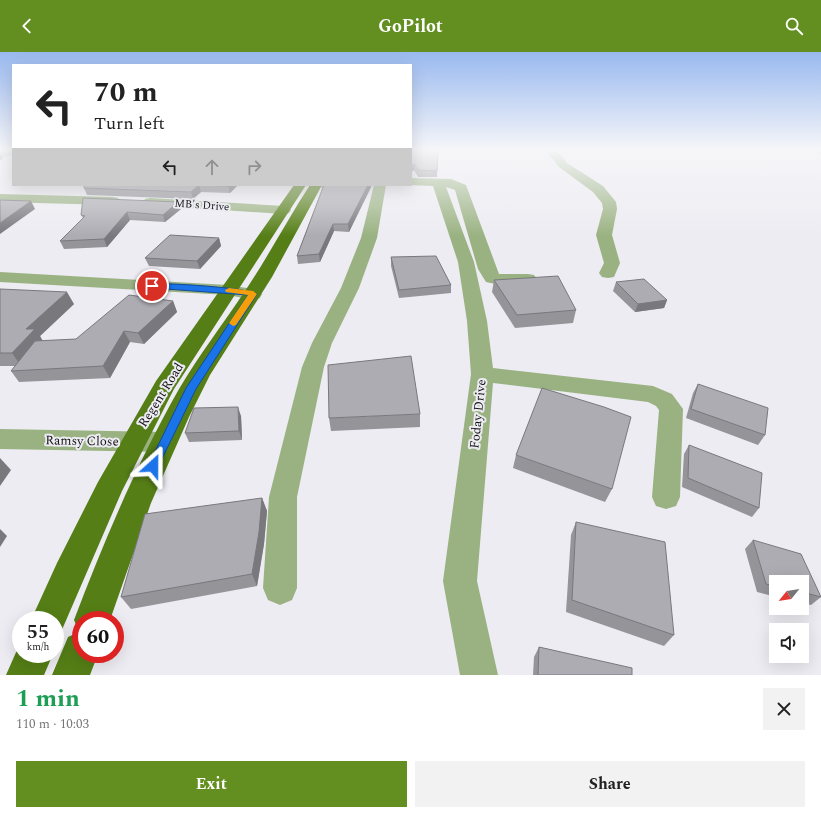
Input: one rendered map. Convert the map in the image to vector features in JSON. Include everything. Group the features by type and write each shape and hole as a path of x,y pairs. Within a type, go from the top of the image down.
{"main road":[{"name":"Regent Road","path":"53,611 72,567 133,442 164,387 299,186"},
{"name":"Regent Road","path":"95,611 109,570 164,442 198,377 253,294 300,210 315,186"},
{"path":"25,675 30,663"},
{"path":"71,675 76,663"}],"street":[{"path":"582,178 598,189 609,202 610,209 604,235 612,263 608,273"},
{"path":"412,182 450,183 461,188 487,269 492,278 499,280 542,279"},
{"name":"Foday Drive","path":"438,183 466,262 477,321 482,374 460,582 479,675"},
{"path":"280,588 283,497 313,367 322,343 350,288 369,238 380,186"},
{"name":"MB's Drive","path":"0,198 134,201 284,210"},
{"path":"0,277 228,290 253,294"},
{"path":"482,374 653,394 664,400 672,409 666,497"},
{"name":"Ramsy Close","path":"0,439 164,442"}],"building":[{"path":"84,186 198,186 191,192 84,188"},
{"path":"324,186 367,186 348,224 333,224 319,254 297,256"},
{"path":"83,198 178,202 163,215 127,212 104,239 60,241 85,216 81,215"},
{"path":"0,200 31,201 0,223"},
{"path":"170,235 219,238 197,261 145,258"},
{"path":"436,256 451,285 399,290 391,257"},
{"path":"558,276 576,310 517,315 494,280"},
{"path":"644,279 667,300 638,304 616,282"},
{"path":"0,289 67,292 26,329 35,329 12,353 0,353"},
{"path":"129,295 173,301 138,333 124,331 103,366 11,371 35,341 76,339"},
{"path":"411,356 420,414 329,418 328,365"},
{"path":"698,384 768,408 765,435 691,409"},
{"path":"542,388 631,417 612,489 516,455"},
{"path":"238,407 239,431 185,433 194,408"},
{"path":"689,445 762,473 759,508 688,478"},
{"path":"262,498 259,532 252,574 121,597 145,514"},
{"path":"576,522 665,542 674,635 572,600"},
{"path":"753,540 801,554 821,597 809,594 809,575 769,575 769,585 766,584"},
{"path":"539,647 632,668 632,675 538,675"}],"slow traffic":[{"path":"229,290 253,294 233,323"}],"route":[{"path":"152,286 228,290 253,294 215,349 191,388 153,466"}]}
